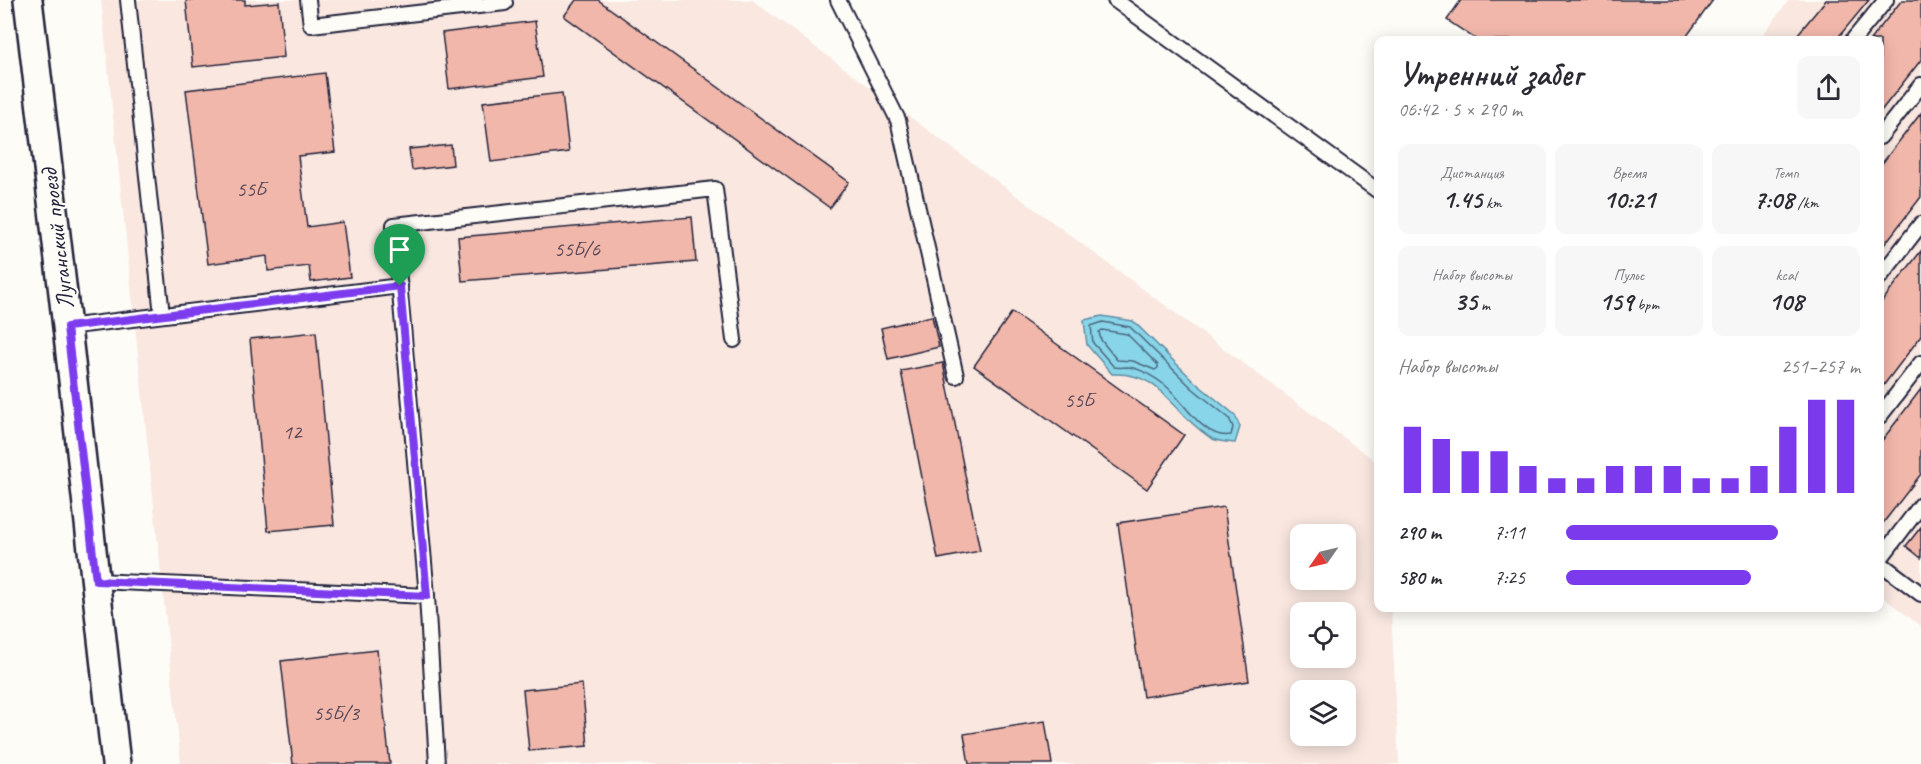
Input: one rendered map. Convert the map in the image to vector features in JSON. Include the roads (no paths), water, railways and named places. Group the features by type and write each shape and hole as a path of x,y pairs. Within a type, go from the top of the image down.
{"street":[{"name":"Луганский проезд","path":"28,0 116,764"}],"lane":[{"path":"128,0 162,315"},
{"path":"308,0 311,25 505,3"},
{"path":"838,0 898,120 956,376"},
{"path":"1115,0 1374,188"},
{"path":"1856,36 1886,0"},
{"path":"1884,132 1921,85"},
{"path":"437,764 427,596 394,225 715,189 734,339"},
{"path":"1884,272 1921,224"},
{"path":"67,327 400,286"},
{"path":"1884,411 1921,363"},
{"path":"1884,556 1921,505"},
{"path":"1884,564 1921,594"},
{"path":"96,581 427,596"}],"water":[{"path":"1102,316 1133,321 1196,383 1235,415 1240,427 1235,443 1218,441 1200,430 1152,384 1141,378 1112,374 1087,345 1084,320"}]}
